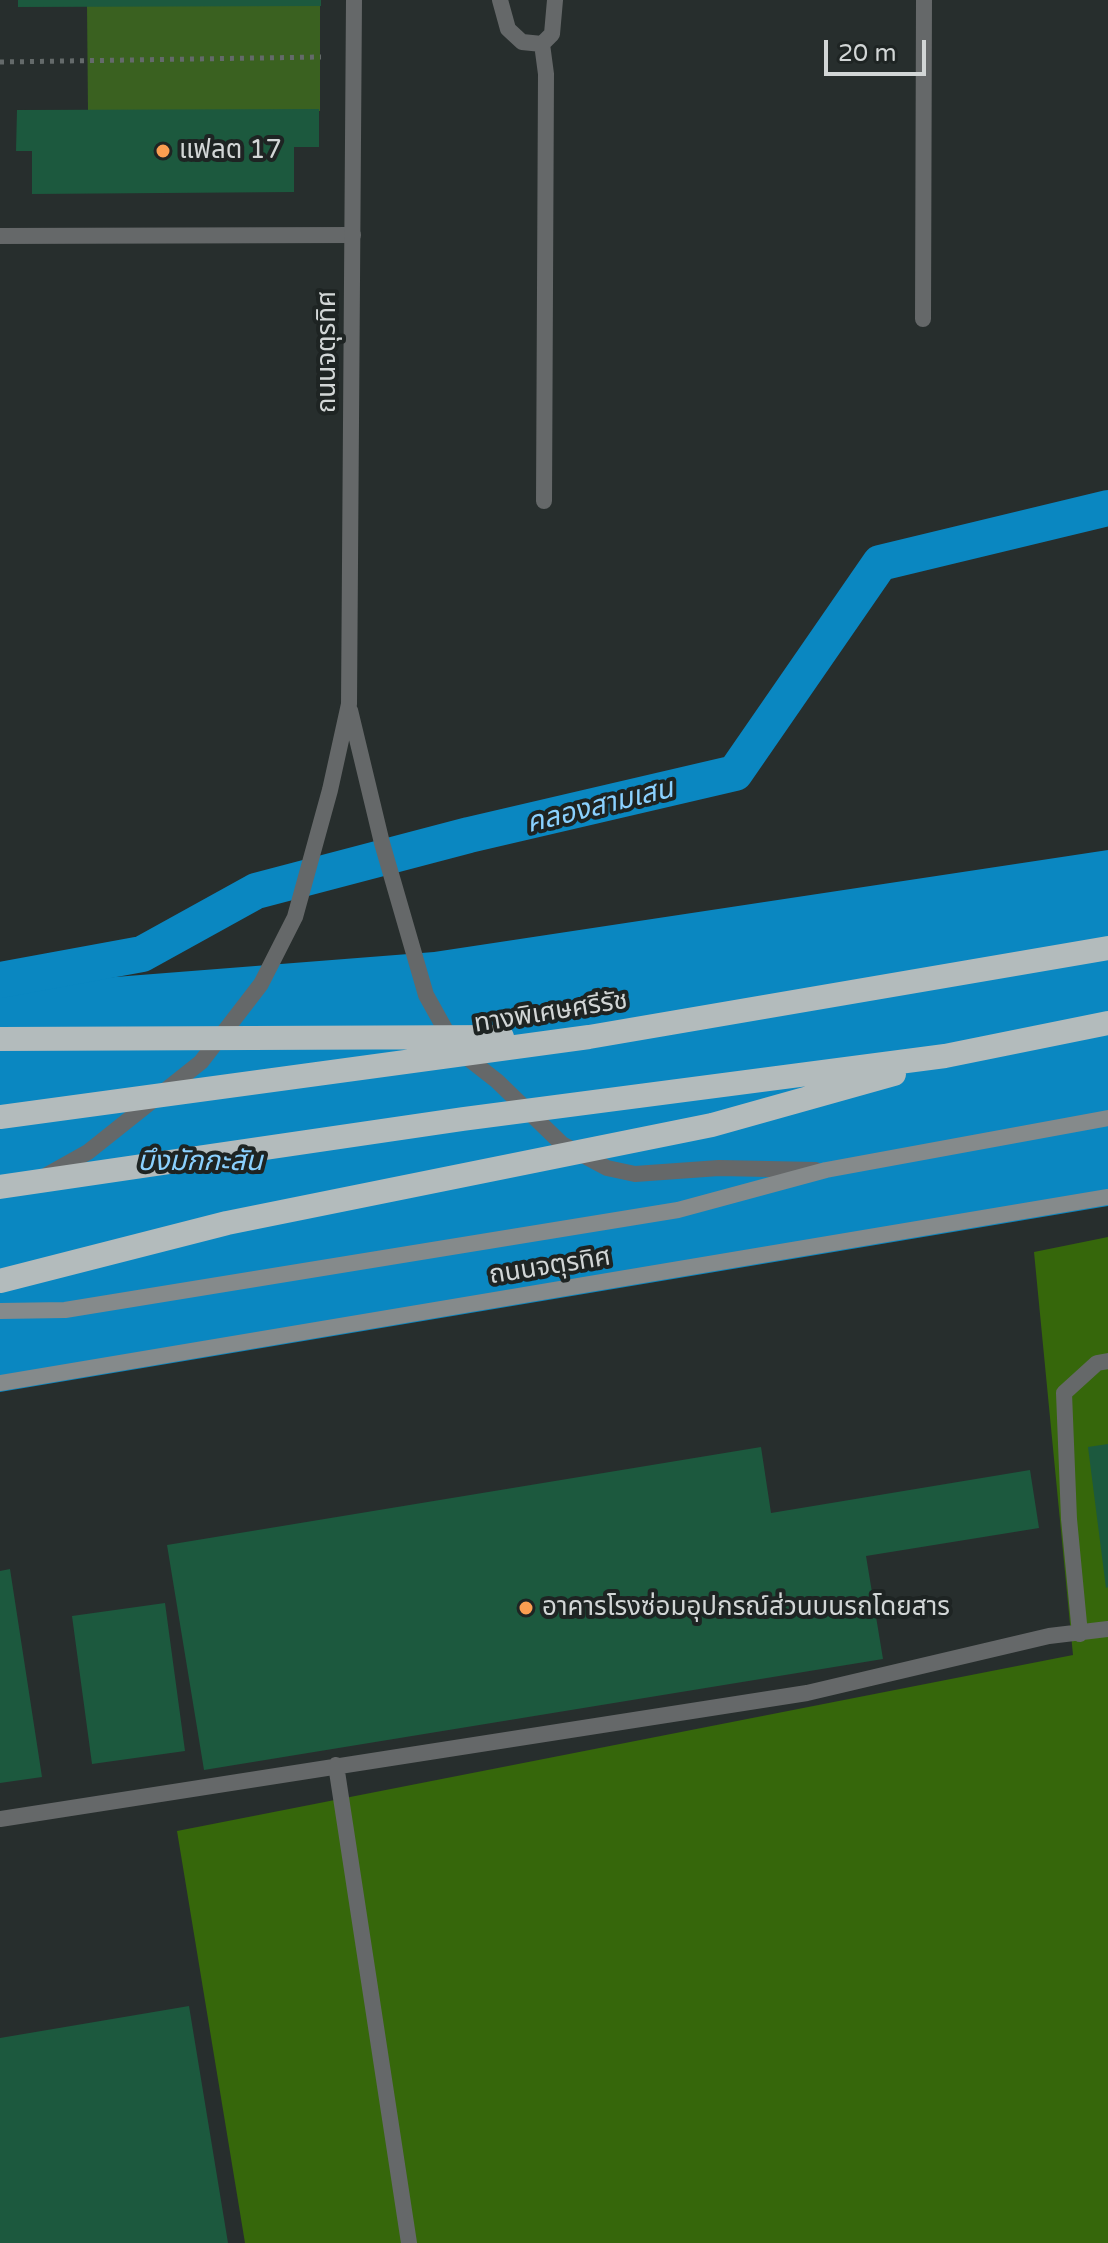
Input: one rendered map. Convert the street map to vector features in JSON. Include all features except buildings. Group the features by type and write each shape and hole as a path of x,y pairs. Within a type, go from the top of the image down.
{"highway":[{"name":"ทางพิเศษศรีรัช","path":"0,1117 589,1037 1108,948"},
{"path":"0,1188 478,1117 945,1056 1108,1023"},
{"path":"0,1039 589,1037"},
{"path":"0,1281 227,1223 712,1125 847,1090 945,1056"}],"main road":[{"name":"ถนนจตุรทิศ","path":"0,1311 65,1310 678,1210 826,1170 1108,1118"},
{"name":"ถนนจตุรทิศ","path":"0,1383 1108,1197"}],"street":[{"name":"ถนนจตุรทิศ","path":"0,1188 44,1177 99,1144 201,1062 261,984 295,917 330,790 349,704 354,0"},
{"path":"500,0 508,29 522,42 542,44"},
{"path":"542,44 552,34 555,0"},
{"path":"923,319 924,0"},
{"path":"542,44 546,74 544,501"},
{"path":"0,236 353,235"},
{"name":"ถนนจตุรทิศ","path":"349,704 382,843 422,981 456,1049 497,1081 562,1144 607,1168 635,1174 719,1168 826,1170"},
{"path":"1080,1634 1069,1519 1064,1393 1097,1363 1108,1361"},
{"path":"0,1819 807,1693 1049,1636 1108,1629"},
{"path":"336,1765 409,2243"}],"path":[{"path":"0,62 321,57"}],"green space":[{"path":"320,3 320,111 88,112 87,5"},
{"path":"1108,1237 1108,2243 245,2243 177,1831 1073,1655 1034,1252"}],"water":[{"name":"บึงมักกะสัน","path":"1108,850 1108,1206 0,1392 0,986 434,952"}],"waterway":[{"name":"คลองสามเสน","path":"0,980 142,954 256,891 469,835 735,773 880,563 1108,508"}],"place":[{"name":"แฟลต 17","path":"163,151"},
{"name":"อาคารโรงซ่อมอุปกรณ์ส่วนบนรถโดยสาร","path":"526,1608"}]}
